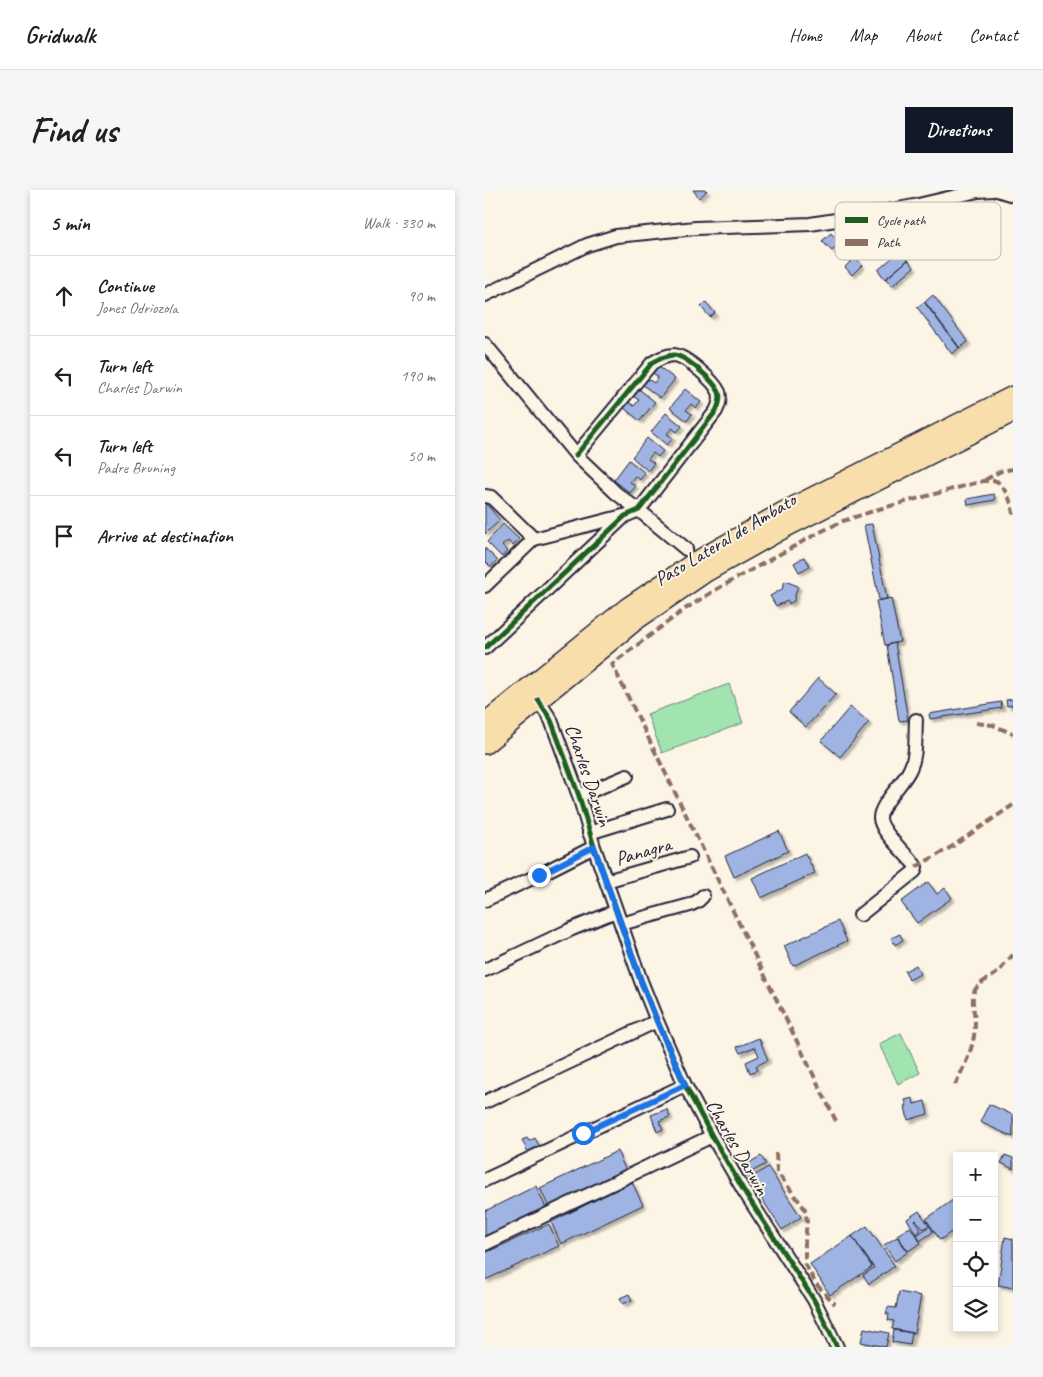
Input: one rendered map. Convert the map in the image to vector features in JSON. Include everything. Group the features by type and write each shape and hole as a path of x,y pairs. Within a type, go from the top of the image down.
{"highway":[{"name":"Paso Lateral de Ambato","path":"485,723 627,608 697,562 783,512 1013,396"},
{"name":"Paso Lateral de Ambato","path":"485,744 637,620 706,572 788,526 1013,412"}],"street":[{"path":"932,202 978,191 993,190"},
{"path":"997,190 1013,195"},
{"path":"485,295 587,245 615,236 696,228 810,224 835,220"},
{"path":"485,344 577,455 616,493 686,549"},
{"path":"485,586 534,540 625,516 639,510 719,406 719,391 704,374 683,358 675,355 663,357 652,363 577,455"},
{"path":"485,496 491,497 534,540"},
{"path":"485,648 625,516"},
{"name":"Charles Darwin","path":"538,700 551,720 579,796 594,847 641,981 685,1085 744,1191 814,1300 837,1347"},
{"path":"859,915 915,871 916,867 914,864 883,828 879,819 882,809 909,771 913,760 916,720"},
{"path":"579,796 627,776"},
{"path":"589,832 667,809"},
{"path":"485,900 594,847"},
{"name":"Panagra","path":"606,881 690,858"},
{"path":"621,924 690,905 703,896"},
{"path":"485,970 572,928 616,910"},
{"path":"485,1102 657,1021"},
{"path":"485,1180 685,1085"},
{"path":"485,1244 712,1136"}],"green space":[{"path":"729,684 743,723 662,753 647,714"},
{"path":"901,1033 920,1073 898,1084 879,1044"}],"building":[{"path":"693,190 706,190 707,191 699,198"},
{"path":"831,233 835,237 835,248 832,251 822,241"},
{"path":"852,260 858,260 862,265 852,275 845,267"},
{"path":"890,260 908,260 885,279 878,270"},
{"path":"908,260 914,267 892,286 886,279"},
{"path":"933,295 968,342 960,348 925,302"},
{"path":"706,302 715,313 710,317 701,307"},
{"path":"924,302 959,348 952,354 917,307"},
{"path":"658,366 675,379 660,398 643,385 648,379 654,383 658,377 653,373"},
{"path":"639,389 655,402 640,421 624,408 629,402 634,406 639,400 633,396"},
{"path":"685,389 701,402 696,408 691,404 686,410 692,414 687,421 670,408"},
{"path":"666,413 682,426 677,432 672,428 667,434 673,438 667,445 651,432"},
{"path":"647,438 663,451 658,457 653,453 648,459 654,463 648,471 632,457"},
{"path":"629,460 645,473 640,480 635,476 630,482 636,486 630,493 614,480"},
{"path":"994,494 995,500 968,505 967,499"},
{"path":"485,505 500,520 485,534"},
{"path":"503,524 519,539 513,546 508,541 502,546 507,551 502,557 487,542"},
{"path":"872,524 887,599 879,600 864,525"},
{"path":"485,548 497,560 491,567 485,563"},
{"path":"804,557 810,566 799,572 794,563"},
{"path":"785,581 798,586 794,601 789,604 788,601 776,606 770,596 782,589"},
{"path":"891,598 900,642 885,645 876,601"},
{"path":"895,643 908,720 899,721 887,645"},
{"path":"818,678 836,694 806,727 789,712"},
{"path":"1013,699 1013,705 1007,706 1006,700"},
{"path":"1001,702 1002,708 930,719 929,714"},
{"path":"850,707 869,722 840,757 821,741"},
{"path":"779,831 788,851 734,877 725,856"},
{"path":"805,853 815,873 761,898 752,878"},
{"path":"928,882 937,894 945,888 952,898 917,923 901,902"},
{"path":"838,921 847,941 793,966 784,946"},
{"path":"900,934 903,940 895,945 891,938"},
{"path":"916,965 920,974 909,980 905,971"},
{"path":"759,1038 768,1060 756,1066 758,1070 750,1073 746,1062 759,1056 755,1047 740,1053 737,1047"},
{"path":"913,1098 914,1104 925,1101 928,1114 908,1120 905,1100"},
{"path":"989,1104 1013,1115 1013,1137 980,1122"},
{"path":"667,1109 670,1117 659,1121 663,1129 657,1132 651,1115"},
{"path":"527,1138 529,1141 535,1138 542,1151 530,1157 522,1140"},
{"path":"617,1151 627,1173 550,1210 540,1188"},
{"path":"1005,1155 1013,1158 1013,1169 1001,1163"},
{"path":"761,1156 766,1164 742,1177 738,1169"},
{"path":"768,1167 801,1217 782,1230 749,1179"},
{"path":"632,1182 643,1205 561,1244 551,1222"},
{"path":"536,1186 547,1210 485,1240 485,1211"},
{"path":"953,1200 953,1231 940,1240 926,1219"},
{"path":"919,1211 929,1225 923,1229 916,1220 921,1230 916,1234 907,1219"},
{"path":"549,1224 559,1246 485,1280 485,1253"},
{"path":"867,1226 895,1266 869,1284 863,1275 874,1268 852,1236"},
{"path":"930,1226 933,1232 920,1241 917,1235"},
{"path":"910,1227 921,1243 908,1251 897,1235"},
{"path":"852,1236 872,1267 830,1295 810,1264"},
{"path":"897,1237 908,1252 895,1261 884,1245"},
{"path":"1005,1237 1013,1239 1013,1288 998,1285"},
{"path":"899,1292 921,1296 914,1333 892,1329 894,1321 888,1320 889,1314 886,1314 888,1307 896,1308"},
{"path":"629,1294 632,1300 623,1304 620,1298"},
{"path":"864,1328 889,1333 886,1347 861,1342"},
{"path":"894,1330 912,1333 910,1345 892,1342"}],"marked path":[{"path":"985,480 1001,471 1013,469"},
{"path":"836,1121 612,664 685,609 717,589 843,521 879,509 983,481 997,481 1008,496 1013,514"},
{"path":"976,723 993,725 1013,734"},
{"path":"916,867 953,846 1013,805"},
{"path":"955,1085 969,1055 975,1032 974,992 981,983 998,972 1013,955"},
{"path":"776,1153 777,1172 805,1209 807,1221 805,1264 816,1284 835,1304"}],"cycle path":[{"path":"485,648 625,516 639,510 716,411 720,397 719,392 706,376 679,356 674,355 663,358 652,363 576,455"},
{"path":"538,700 551,720 579,796 594,847 641,981 685,1085 744,1191 814,1300 837,1347"}],"route":[{"path":"539,875 594,847 641,981 685,1085 583,1133"}]}
